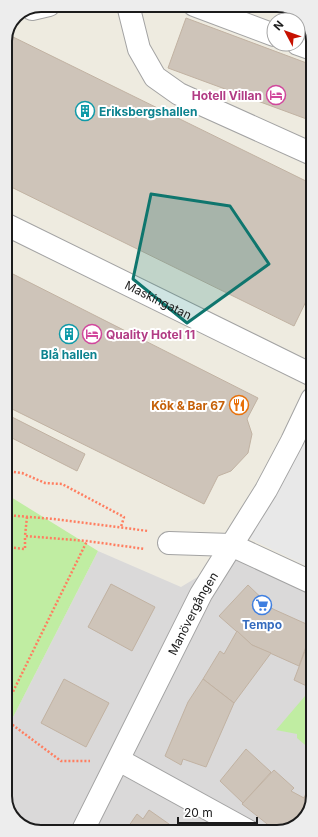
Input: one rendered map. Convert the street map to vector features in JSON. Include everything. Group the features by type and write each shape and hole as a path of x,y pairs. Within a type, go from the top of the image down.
{"street":[{"path":"130,12 140,49 155,77 179,94 306,151"},
{"path":"213,12 266,32"},
{"name":"Maskingatan","path":"12,227 306,372"},
{"name":"Manövergången","path":"86,825 201,594 266,490 292,442 306,412"},
{"path":"169,543 231,545 306,580"},
{"path":"119,760 237,825"}],"path":[{"path":"12,472 22,473 45,483 62,484 124,517 122,527"},
{"path":"12,516 160,532 169,543"},
{"path":"12,547 25,548 27,517"},
{"path":"26,536 87,541 143,549"},
{"path":"12,694 87,541"},
{"path":"12,724 61,761 119,760"}],"highlighted area":[{"path":"151,194 230,206 269,264 187,323 133,279"}],"shaded area":[{"path":"306,432 306,566 248,538"},
{"path":"98,551 181,587 232,556 306,592 306,799 300,813 288,823 277,825 39,825 30,823 19,815 13,803 12,719"}],"green space":[{"path":"12,498 98,551 12,719"},
{"path":"306,696 306,746 297,738 297,734 276,730"}],"building":[{"name":"Hotell Villan","path":"186,18 266,48 266,52 277,52 306,63 306,119 168,68"},
{"name":"Eriksbergshallen","path":"12,37 306,181 306,301 294,326 12,187"},
{"name":"Blå hallen","path":"12,274 258,398 247,419 252,434 248,453 231,471 218,476 204,504 12,409"},
{"path":"12,417 85,454 77,471 12,438"},
{"path":"111,584 155,607 132,651 88,627"},
{"path":"248,585 273,609 306,624 306,646 299,666 252,645 219,616"},
{"path":"237,631 252,645 271,653 234,703 203,679 220,651 224,654"},
{"path":"306,648 306,686 294,680"},
{"path":"64,679 109,703 86,747 41,723"},
{"path":"203,679 234,703 206,767 183,759 181,765 165,756 188,702"},
{"path":"246,749 271,772 243,803 220,781"},
{"path":"274,770 294,788 291,791 304,798 306,793 306,799 300,813 293,820 284,824 268,825 242,804"},
{"path":"149,810 170,825 129,825 137,814 143,819"}],"place":[{"name":"Hotell Villan","path":"276,95"},
{"name":"Eriksbergshallen","path":"85,111"},
{"name":"Blå hallen","path":"69,334"},
{"name":"Quality Hotel 11","path":"92,334"},
{"name":"Kök & Bar 67","path":"239,405"},
{"name":"Tempo","path":"262,605"}]}
